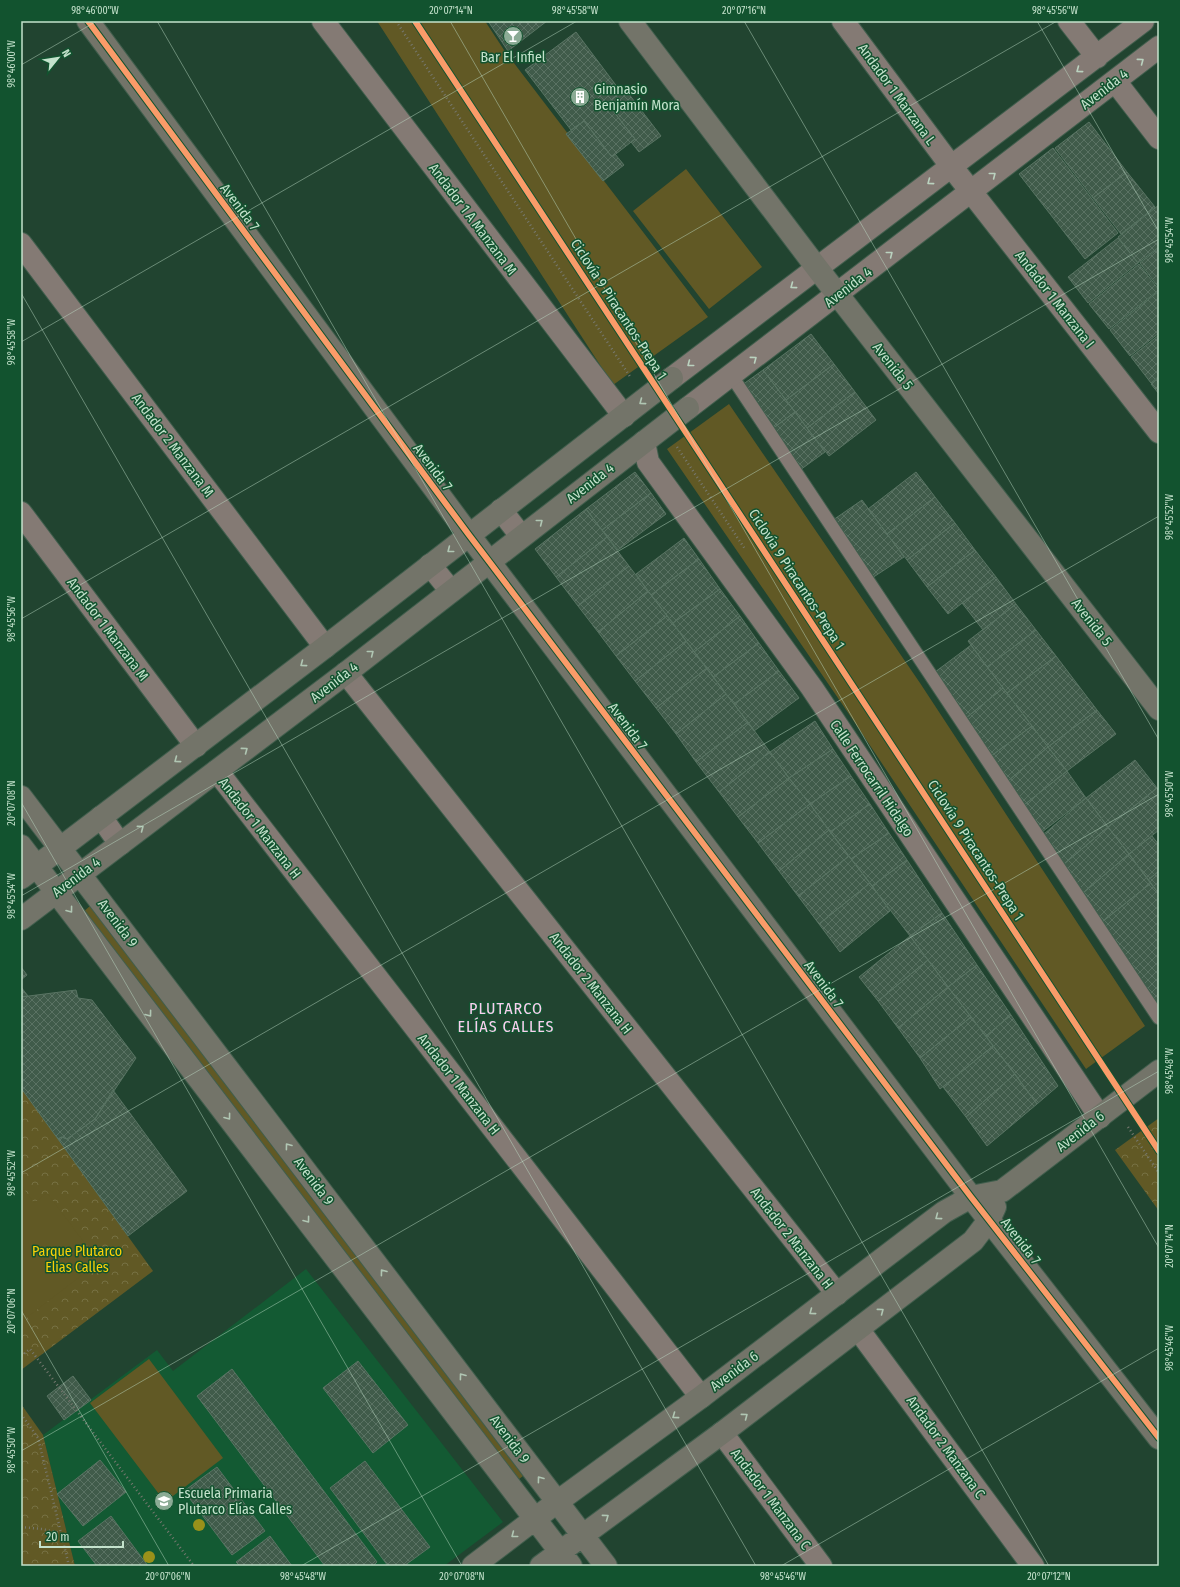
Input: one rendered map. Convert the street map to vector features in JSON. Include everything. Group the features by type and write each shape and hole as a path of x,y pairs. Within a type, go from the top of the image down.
{"street":[{"name":"Avenida 7","path":"88,21 488,561 971,1197 1159,1438"},
{"name":"Andador 1 A Manzana M","path":"324,21 624,416"},
{"name":"Avenida 5","path":"630,21 817,268 1159,710"},
{"name":"Andador 1 Manzana L","path":"843,21 951,166"},
{"path":"1069,21 1097,57"},
{"path":"29,872 325,647 708,350 1143,21"},
{"name":"Avenida 4","path":"21,918 346,673 488,561 1159,47"},
{"path":"1115,81 1159,138"},
{"name":"Andador 1 Manzana I","path":"951,166 1159,432"},
{"name":"Andador 2 Manzana M","path":"21,244 325,647"},
{"path":"763,309 783,336"},
{"name":"Calle Ferrocarril Hidalgo","path":"644,442 648,462 812,688 1100,1117"},
{"path":"501,510 521,536"},
{"name":"Andador 1 Manzana M","path":"21,513 196,746"},
{"path":"430,565 451,591"},
{"name":"Andador 2 Manzana H","path":"346,673 837,1294"},
{"name":"Andador 1 Manzana H","path":"216,772 701,1397"},
{"name":"Avenida 9","path":"21,797 606,1566"},
{"path":"101,817 120,844"},
{"name":"Avenida 9","path":"21,846 29,872 56,892 566,1559"},
{"name":"Avenida 6","path":"473,1566 534,1519 701,1397 944,1212 971,1197 1002,1191 1159,1071"},
{"name":"Avenida 6","path":"541,1566 566,1559 582,1534 722,1433 973,1242 989,1220 1002,1191"},
{"name":"Andador 2 Manzana C","path":"858,1329 1033,1566"},
{"name":"Andador 1 Manzana C","path":"722,1433 821,1566"}],"lane":[{"path":"727,379 1159,1018"}],"path":[{"path":"21,1356 30,1349 194,1566"},
{"path":"21,1414 38,1438 69,1566"},
{"path":"21,1527 42,1529 61,1534"}],"shaded area":[{"path":"306,1269 503,1522 444,1566 75,1566 43,1435 157,1350 173,1371"}],"green space":[{"path":"377,21 485,21 504,50 708,317 613,385"},
{"path":"686,169 762,267 709,309 633,211"},
{"path":"729,404 920,683 1145,1026 1086,1069 851,717 667,449"},
{"path":"90,906 523,1476 514,1483 82,913"},
{"name":"Parque Plutarco Elias Calles","path":"21,1088 153,1271 21,1370"},
{"path":"1159,1118 1159,1211 1115,1150"},
{"path":"21,1185 34,1203 47,1193 99,1262 21,1322"},
{"path":"149,1359 223,1458 165,1502 90,1403"},
{"path":"21,1404 43,1435 75,1566 21,1566"}],"building":[{"name":"Bar El Infiel","path":"488,21 547,21 508,51"},
{"name":"Gimnasio Benjamín Mora","path":"576,32 621,92 607,103 635,139 612,157 584,121 571,130 525,70"},
{"path":"625,89 661,136 639,152 631,142 635,139 607,103"},
{"path":"584,121 612,157 615,154 624,165 603,181 566,134"},
{"path":"1089,122 1127,172 1093,198 1055,148"},
{"path":"1053,148 1118,233 1085,259 1019,174"},
{"path":"1127,172 1155,207 1121,234 1093,198"},
{"path":"1159,205 1159,247 1138,263 1118,237"},
{"path":"1118,238 1138,263 1088,303 1068,277"},
{"path":"1159,248 1159,288 1140,263"},
{"path":"1139,264 1159,290 1109,329 1089,304"},
{"path":"1159,291 1159,333 1130,356 1110,330"},
{"path":"811,334 834,364 786,400 763,370"},
{"path":"1159,335 1159,376 1151,383 1131,357"},
{"path":"834,364 855,392 807,428 786,400"},
{"path":"763,370 795,412 772,429 742,385"},
{"path":"1159,377 1159,394 1151,384"},
{"path":"855,392 876,420 829,456 807,428"},
{"path":"795,412 825,452 800,470 772,429"},
{"path":"635,472 651,493 602,530 586,509"},
{"path":"916,472 935,497 887,534 868,509"},
{"path":"651,493 666,514 618,550 602,530"},
{"path":"935,497 955,523 907,560 887,534"},
{"path":"862,500 904,557 872,578 833,520"},
{"path":"586,509 607,537 556,577 535,549"},
{"path":"955,523 975,550 927,587 907,560"},
{"path":"607,537 629,566 578,606 556,577"},
{"path":"684,538 699,559 651,595 636,574"},
{"path":"975,550 996,577 948,614 927,587"},
{"path":"699,559 720,589 673,623 651,595"},
{"path":"629,566 648,591 598,632 578,606"},
{"path":"996,577 1016,604 983,630 962,603"},
{"path":"720,589 740,616 694,652 673,623"},
{"path":"648,591 667,616 616,656 598,632"},
{"path":"1016,604 1036,630 987,667 968,641"},
{"path":"667,616 686,641 635,681 616,656"},
{"path":"740,616 759,643 713,677 694,652"},
{"path":"1036,630 1056,656 1007,693 987,667"},
{"path":"686,641 707,668 656,708 635,681"},
{"path":"759,643 779,671 734,704 713,677"},
{"path":"971,645 1003,688 966,718 935,672"},
{"path":"1056,656 1097,710 1048,747 1007,693"},
{"path":"707,668 726,694 676,734 656,708"},
{"path":"779,671 799,698 754,731 734,704"},
{"path":"1003,688 1032,726 991,756 966,718"},
{"path":"726,694 748,722 696,762 676,734"},
{"path":"1097,710 1116,734 1067,771 1048,747"},
{"path":"815,721 833,749 789,778 770,752"},
{"path":"748,722 770,752 719,792 696,762"},
{"path":"1032,726 1048,747 1008,781 991,756"},
{"path":"1048,747 1067,771 1024,805 1008,781"},
{"path":"833,749 851,776 810,804 789,778"},
{"path":"770,752 789,778 738,817 719,792"},
{"path":"1135,760 1157,788 1108,827 1086,798"},
{"path":"1067,771 1086,798 1042,832 1024,805"},
{"path":"851,776 870,804 830,832 810,804"},
{"path":"789,778 810,804 758,843 738,817"},
{"path":"1157,788 1159,791 1159,830 1129,854 1108,827"},
{"path":"1086,798 1108,827 1064,864 1044,834"},
{"path":"810,804 829,830 779,871 758,843"},
{"path":"870,804 889,833 851,859 830,832"},
{"path":"1108,827 1129,854 1083,893 1064,864"},
{"path":"829,830 849,856 798,896 779,871"},
{"path":"889,833 907,860 872,886 851,859"},
{"path":"1152,836 1159,845 1159,871 1148,880 1129,854"},
{"path":"1129,854 1151,883 1102,922 1083,893"},
{"path":"849,856 870,883 819,924 798,896"},
{"path":"907,860 942,913 910,936 872,886"},
{"path":"1159,871 1159,894 1148,880"},
{"path":"870,883 890,911 840,952 819,924"},
{"path":"1151,883 1159,894 1159,1006 1102,922"},
{"path":"942,913 977,965 948,987 910,936"},
{"path":"910,936 928,960 878,1001 859,977"},
{"path":"928,960 948,987 898,1028 878,1001"},
{"path":"977,965 1011,1015 986,1036 948,987"},
{"path":"21,967 27,975 21,980"},
{"path":"21,987 28,996 21,997"},
{"path":"948,987 971,1017 920,1058 898,1028"},
{"path":"76,990 78,998 92,1000 136,1058 95,1119 67,1139 62,1137 58,1139 21,1088 21,997"},
{"path":"1011,1015 1058,1086 1037,1104 986,1036"},
{"path":"971,1017 993,1046 940,1089 920,1058"},
{"path":"993,1046 1015,1074 966,1117 943,1087"},
{"path":"1015,1074 1037,1104 987,1146 966,1117"},
{"path":"113,1090 187,1191 128,1236 58,1139 62,1137 67,1139 95,1119"},
{"path":"358,1361 408,1425 373,1453 323,1388"},
{"path":"232,1369 377,1562 373,1566 325,1566 197,1396"},
{"path":"73,1376 91,1400 64,1420 47,1396"},
{"path":"100,1460 126,1492 83,1526 57,1494"},
{"path":"365,1461 430,1547 404,1566 388,1566 330,1488"},
{"path":"217,1467 265,1531 232,1555 184,1491"},
{"path":"111,1516 148,1566 97,1566 78,1541"},
{"path":"270,1536 292,1566 240,1566 236,1562"}],"cycle path":[{"path":"88,21 469,535 971,1197 1159,1438"},
{"name":"Ciclovía 9 Piracantos-Prepa 1","path":"415,21 1159,1151"}],"place":[{"name":"Bar El Infiel","path":"513,36"},
{"name":"Gimnasio Benjamín Mora","path":"580,97"},
{"name":"Escuela Primaria Plutarco Elías Calles","path":"164,1501"}],"district":[{"name":"PLUTARCO ELÍAS CALLES","path":"506,1017"}]}
